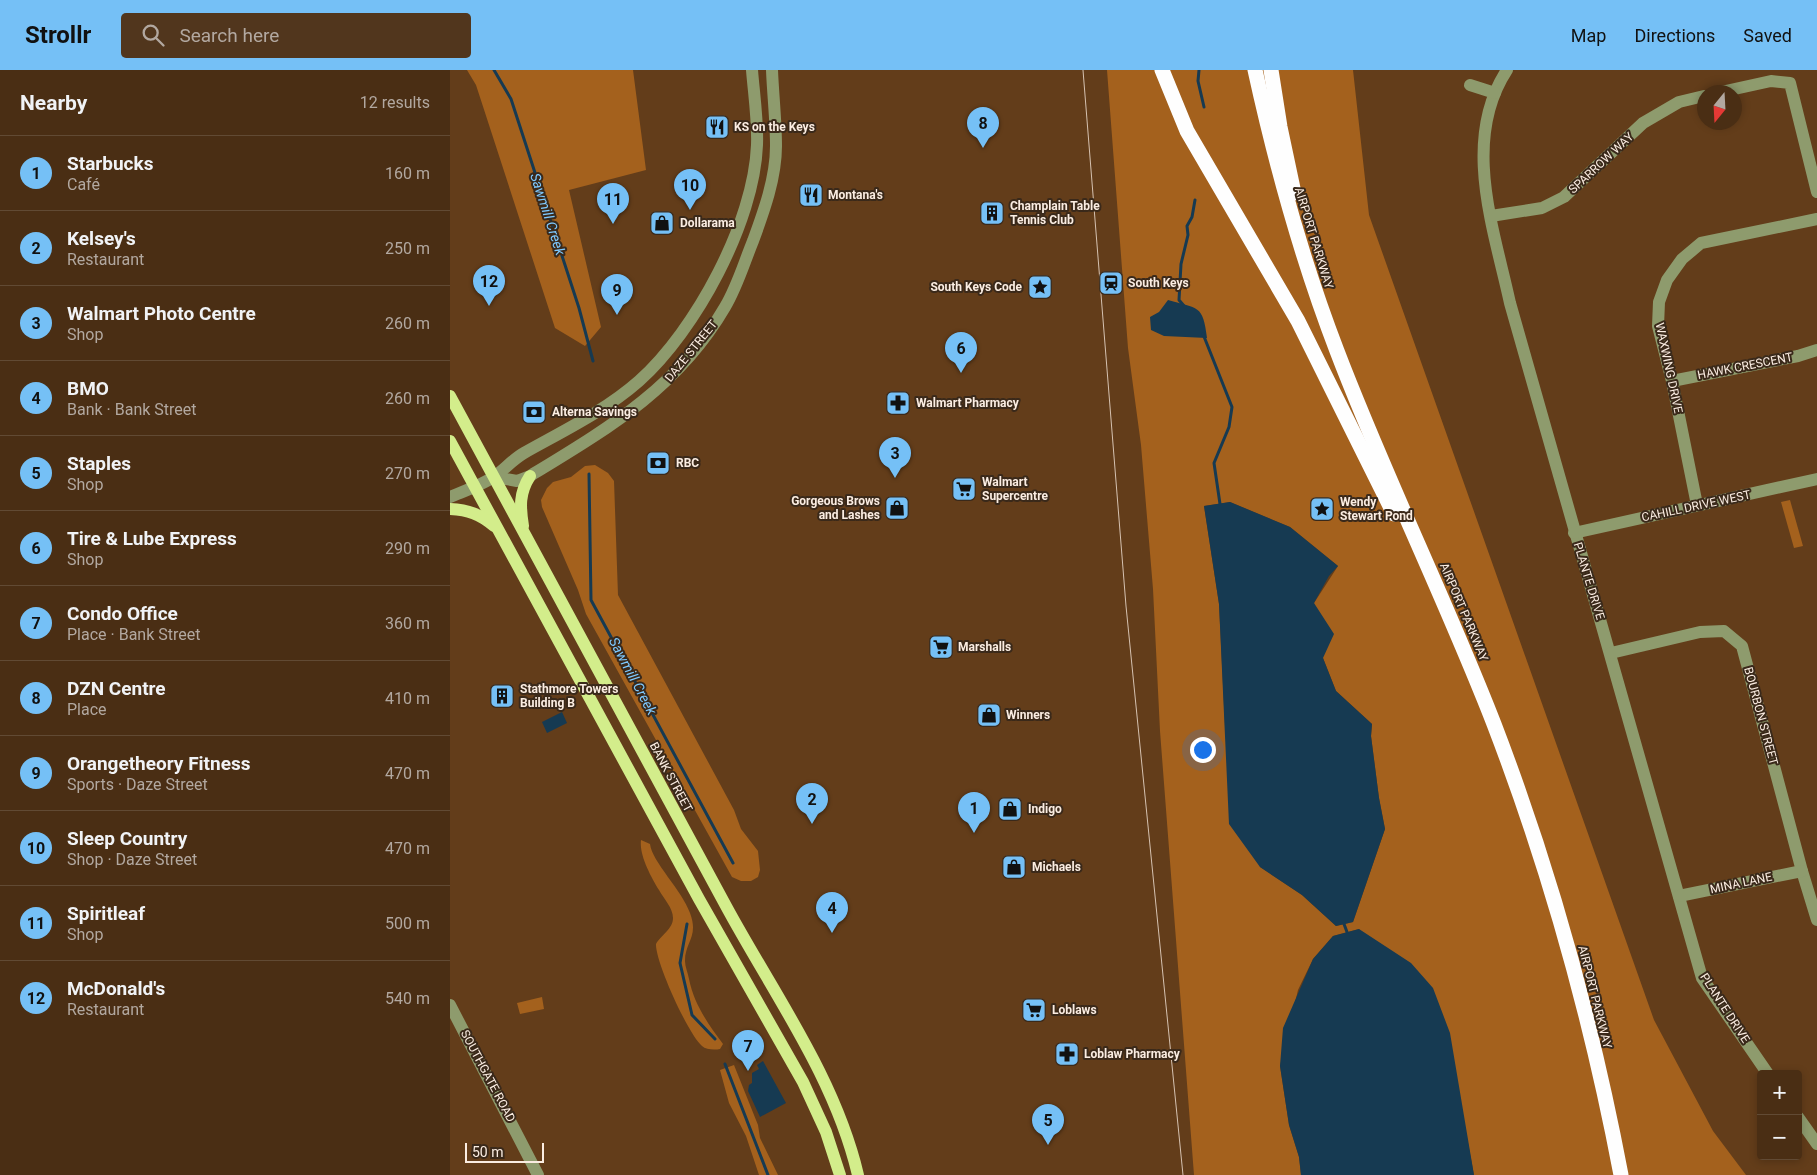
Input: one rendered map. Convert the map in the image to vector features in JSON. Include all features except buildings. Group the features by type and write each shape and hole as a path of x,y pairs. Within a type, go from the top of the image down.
{"highway":[{"path":"1162,70 1187,131 1298,321 1472,669"},
{"name":"AIRPORT PARKWAY","path":"1255,70 1286,201 1337,352 1472,669 1513,776 1553,897 1602,1086 1621,1175"},
{"path":"1271,70 1292,183 1337,352"}],"main road":[{"name":"BANK STREET","path":"450,396 823,1082 844,1129 858,1175"},
{"path":"450,441 712,920 803,1082 826,1132 840,1175"},
{"path":"524,533 520,501 522,490 530,476"},
{"path":"450,509 465,510 483,517 501,533"},
{"path":"712,920 729,912"}],"street":[{"name":"DAZE STREET","path":"450,497 494,477 511,461 574,425 638,381 657,362 680,334 720,270 744,212 753,178 757,145 752,70"},
{"name":"DAZE STREET","path":"494,477 517,481 530,476 614,424 660,388 704,339 725,307 739,279 764,210 774,169 776,146 772,70"},
{"name":"PLANTE DRIVE","path":"1507,70 1495,93 1487,117 1483,141 1486,196 1510,303 1702,978 1765,1070"},
{"path":"1742,87 1771,81 1790,83 1817,192"},
{"path":"1470,85 1495,93"},
{"name":"SPARROW WAY","path":"1491,216 1542,208 1564,197 1643,123 1679,102 1697,98"},
{"path":"757,145 776,146"},
{"name":"WAXWING DRIVE","path":"1697,505 1672,381 1658,326 1659,302 1667,280 1682,259 1701,243 1817,219"},
{"path":"720,270 739,279"},
{"name":"HAWK CRESCENT","path":"1672,381 1798,356 1817,350"},
{"path":"574,425 586,442"},
{"name":"CAHILL DRIVE WEST","path":"1574,533 1817,479"},
{"name":"BOURBON STREET","path":"1611,653 1700,632 1724,631 1742,646 1802,871 1817,920"},
{"name":"MINA LANE","path":"1680,896 1802,871"},
{"name":"SOUTHGATE ROAD","path":"450,1005 538,1175"},
{"path":"1802,1123 1817,1144"}],"shaded area":[{"path":"467,70 633,70 646,170 569,190 601,327 585,346 555,328 476,85"},
{"path":"1107,70 1353,70 1369,215 1654,1020 1713,1131 1746,1175 1474,1175 1459,1095 1359,929 1333,936 1313,959 1298,990 1280,1066 1289,1125 1299,1157 1301,1175 1194,1175 1160,731 1153,589 1141,445 1128,348","holes":["1230,502 1290,527 1338,566 1314,603 1323,658 1336,691 1372,724 1371,736 1385,829 1353,922 1336,926 1302,895 1260,867 1225,726 1219,604 1204,506"]},
{"path":"595,465 608,473 614,481 618,595 734,810 741,829 758,851 760,870 758,877 751,881 741,881 732,877 586,614 578,590 542,507 541,500 547,488 553,482 571,477 585,466"},
{"path":"1790,500 1803,546 1794,548 1781,502"},
{"path":"641,840 650,844 656,859 681,895 690,913 693,928 685,966 698,1005 723,1044 720,1049 706,1048 696,1039 666,981 656,944 669,929 673,914 646,866"},
{"path":"542,997 544,1009 520,1014 517,1003"},
{"path":"734,1065 758,1125 760,1138 778,1175 759,1175 746,1136 729,1103 720,1070"}],"water":[{"path":"1168,300 1192,307 1201,313 1207,338 1164,336 1151,330 1150,317 1159,312"},
{"name":"Wendy Stewart Pond","path":"1230,502 1290,527 1338,566 1329,576 1314,603 1334,634 1323,658 1336,691 1372,724 1371,736 1385,829 1353,922 1336,926 1302,895 1260,867 1229,824 1219,604 1204,506"},
{"path":"562,712 567,723 547,733 542,722"},
{"path":"1359,929 1411,963 1433,988 1450,1033 1474,1175 1301,1175 1299,1157 1289,1125 1280,1066 1283,1028 1313,959 1333,936"},
{"path":"763,1061 786,1103 760,1117 748,1091 749,1085 752,1083 752,1073 759,1069 757,1065"}],"waterway":[{"name":"Sawmill Creek","path":"494,70 511,99 579,308 593,361"},
{"path":"1199,70 1198,81 1204,107"},
{"path":"1185,307 1179,300 1181,264 1188,235 1187,226 1192,217 1195,200"},
{"path":"1203,334 1232,407 1229,427 1214,463 1220,504"},
{"name":"Sawmill Creek","path":"589,474 591,600 733,863"},
{"name":"Sawmill Creek","path":"687,924 680,963 692,1015 715,1039"},
{"path":"1344,924 1347,932"},
{"name":"Sawmill Creek","path":"725,1064 768,1175"}],"tram line":[{"path":"1083,70 1126,606 1183,1175"}],"place":[{"name":"KS on the Keys","path":"717,127"},
{"name":"DZN Centre","path":"983,148"},
{"name":"Montana's","path":"811,195"},
{"name":"Sleep Country","path":"690,210"},
{"name":"Champlain Table Tennis Club","path":"992,213"},
{"name":"Dollarama","path":"662,223"},
{"name":"Spiritleaf","path":"613,224"},
{"name":"South Keys","path":"1111,283"},
{"name":"South Keys Code","path":"1040,287"},
{"name":"McDonald's","path":"489,306"},
{"name":"Orangetheory Fitness","path":"617,315"},
{"name":"Tire & Lube Express","path":"961,373"},
{"name":"Walmart Pharmacy","path":"898,403"},
{"name":"Alterna Savings","path":"534,412"},
{"name":"RBC","path":"658,463"},
{"name":"Walmart Photo Centre","path":"895,478"},
{"name":"Walmart Supercentre","path":"964,489"},
{"name":"Gorgeous Brows and Lashes","path":"897,508"},
{"name":"Wendy Stewart Pond","path":"1322,509"},
{"name":"Marshalls","path":"941,647"},
{"name":"Stathmore Towers Building B","path":"502,696"},
{"name":"Winners","path":"989,715"},
{"name":"Indigo","path":"1010,809"},
{"name":"Kelsey's","path":"812,824"},
{"name":"Starbucks","path":"974,833"},
{"name":"Michaels","path":"1014,867"},
{"name":"BMO","path":"832,933"},
{"name":"Loblaws","path":"1034,1010"},
{"name":"Loblaw Pharmacy","path":"1067,1054"},
{"name":"Condo Office","path":"748,1071"},
{"name":"Staples","path":"1048,1145"}]}
